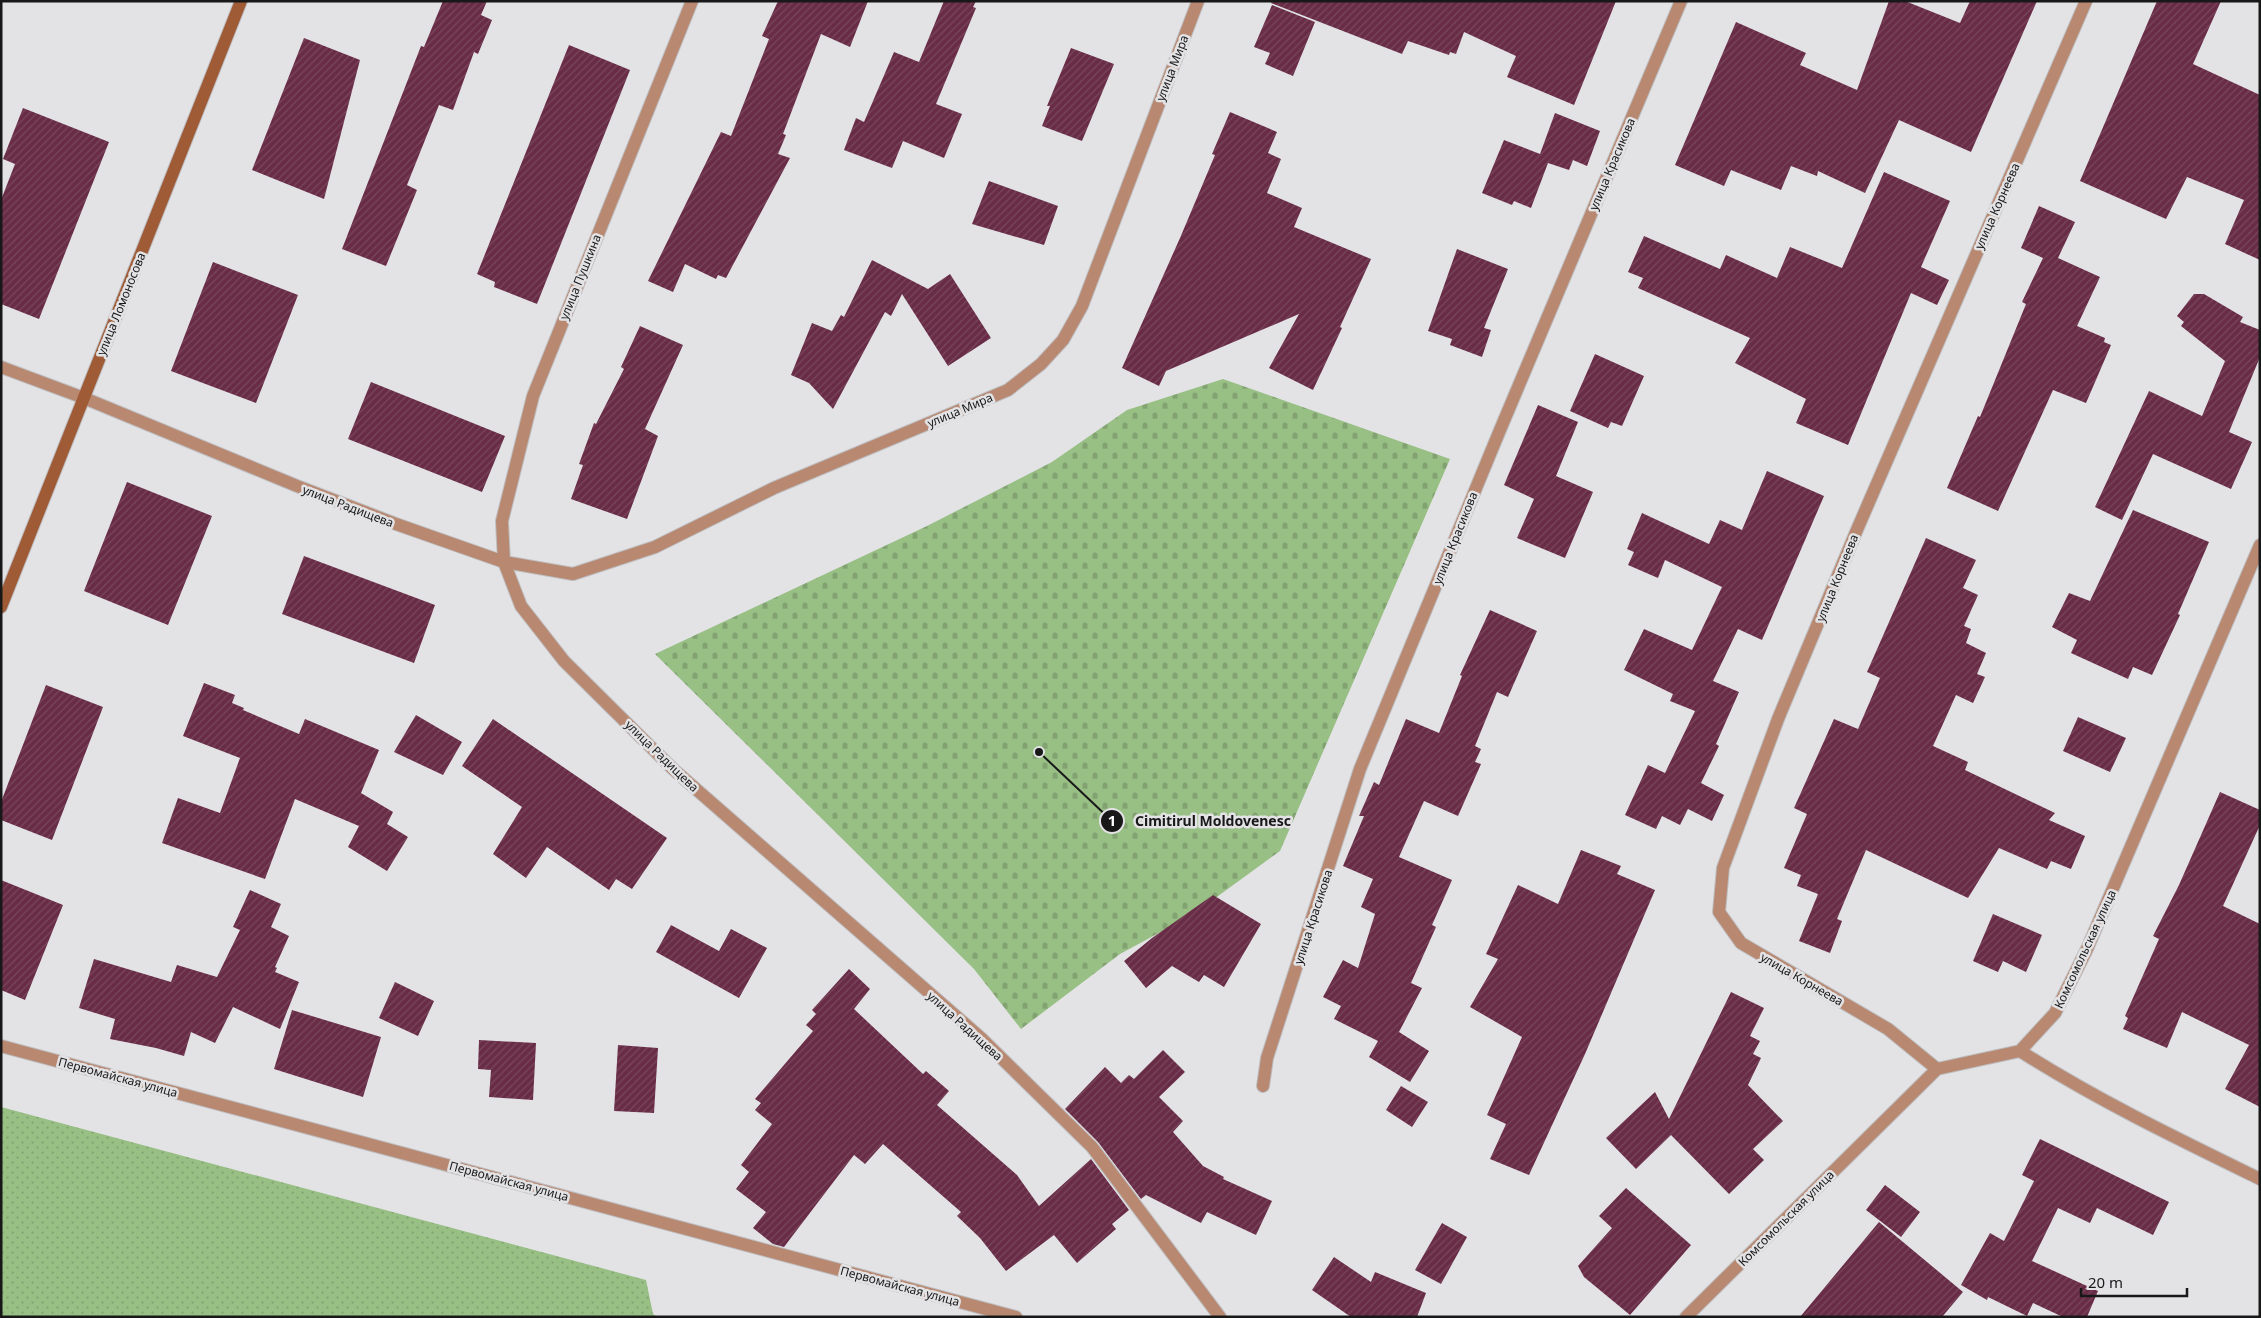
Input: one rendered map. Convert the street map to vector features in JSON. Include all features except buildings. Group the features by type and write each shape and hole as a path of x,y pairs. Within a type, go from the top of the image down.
{"street":[{"name":"улица Ломоносова","path":"1,607 241,1"},
{"name":"улица Пушкина","path":"504,562 502,521 532,396 692,1"},
{"name":"улица Мира","path":"504,562 573,574 654,548 774,488 1008,390 1041,364 1063,340 1082,306 1198,1"},
{"name":"улица Красикова","path":"1263,1086 1267,1058 1360,769 1500,430 1681,1"},
{"name":"улица Корнеева","path":"1937,1069 1888,1029 1741,943 1719,912 1723,868 1778,719 1856,532 2086,1"},
{"name":"улица Радищева","path":"1,366 84,398 297,486 396,524 504,562 521,606 564,661 673,769 981,1038 1092,1147 1220,1317"},
{"name":"Комсомольская улица","path":"2020,1052 2055,1012 2087,949 2260,545"},
{"name":"Первомайская улица","path":"1,1046 1016,1317"},
{"path":"1937,1069 2020,1052 2064,1079 2152,1126 2260,1179"},
{"name":"Комсомольская улица","path":"1686,1317 1937,1069"}],"green space":[{"path":"1223,379 1450,459 1280,851 1192,915 1120,954 1021,1029 974,969 655,654 927,526 1052,462 1127,410"},
{"path":"1,1107 646,1280 653,1314 657,1317 1,1317"}],"place":[{"name":"Cimitirul Moldovenesc","path":"1039,752"}]}
